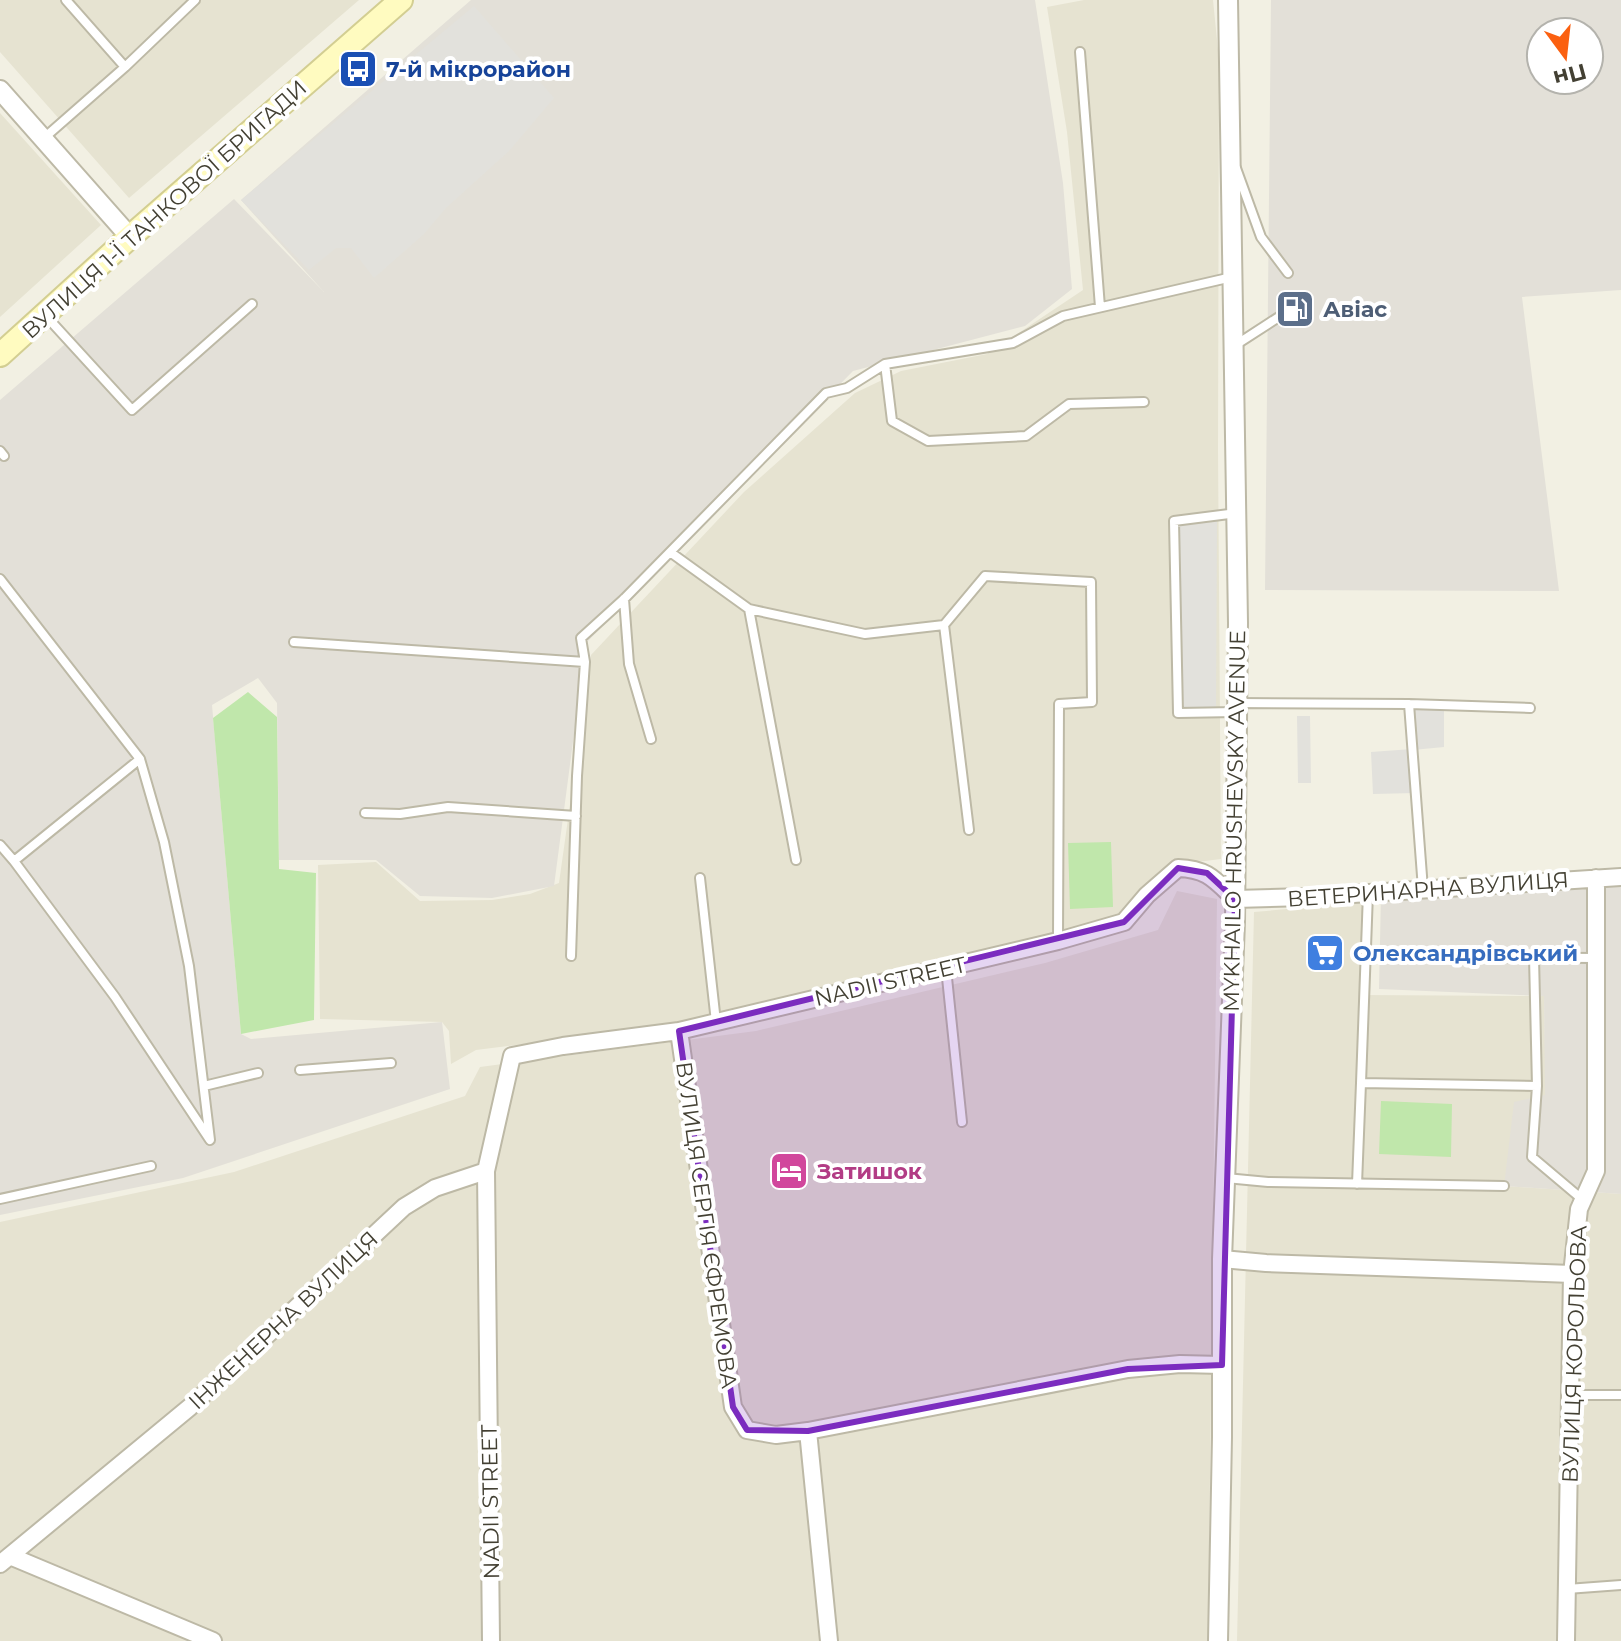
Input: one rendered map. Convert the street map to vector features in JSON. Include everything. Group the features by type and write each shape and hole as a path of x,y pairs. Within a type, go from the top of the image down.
{"main road":[{"name":"ВУЛИЦЯ 1-Ї ТАНКОВОЇ БРИГАДИ","path":"0,355 401,0"}],"street":[{"name":"MYKHAILO HRUSHEVSKY AVENUE","path":"1218,1641 1222,1259 1235,899 1238,513 1228,0"},
{"path":"0,90 130,237"},
{"name":"NADII STREET","path":"491,1641 486,1171 512,1056 679,1031 1058,941 1124,922 1147,895 1178,868 1207,873 1235,899"},
{"name":"ВЕТЕРИНАРНА ВУЛИЦЯ","path":"1235,899 1621,877"},
{"name":"ВУЛИЦЯ КОРОЛЬОВА","path":"1566,1641 1572,1274 1579,1209 1596,1171 1596,878"},
{"name":"ВУЛИЦЯ СЕРГІЯ ЄФРЕМОВА","path":"679,1031 733,1407 747,1430 776,1435 808,1431"},
{"name":"ІНЖЕНЕРНА ВУЛИЦЯ","path":"5,1560 190,1407 404,1207 435,1188 486,1171"},
{"path":"1222,1259 1572,1274"},
{"path":"829,1641 808,1431 1128,1369 1180,1364 1222,1365"},
{"path":"5,1560 213,1641"}],"lane":[{"path":"66,0 125,67"},
{"path":"43,139 195,0"},
{"path":"1080,52 1100,307"},
{"path":"1232,156 1261,237 1288,273"},
{"path":"571,956 585,662 581,638 624,599 826,393 847,388 885,364 1013,343 1063,316 1233,276"},
{"path":"1234,346 1274,319 1302,305 1302,299"},
{"path":"45,315 132,410 252,304"},
{"path":"885,364 892,421 928,441 1026,436 1069,404 1144,402"},
{"path":"1238,513 1174,521 1178,713 1236,708 1409,704 1530,708"},
{"path":"670,552 749,609 865,634 944,625 985,576 1091,582 1092,702 1059,704 1058,941"},
{"path":"0,579 140,759 164,842 189,966 210,1140 115,997 0,845"},
{"path":"624,599 629,664 651,739"},
{"path":"749,609 796,860"},
{"path":"944,625 969,830"},
{"path":"294,642 585,662"},
{"path":"1409,704 1423,889"},
{"path":"14,861 140,759"},
{"path":"365,813 400,814 448,807 576,816"},
{"path":"700,878 716,1023"},
{"path":"1357,1184 1368,893"},
{"path":"1471,957 1596,958"},
{"path":"1534,957 1537,1086 1532,1157 1583,1200"},
{"path":"946,968 962,1122"},
{"path":"300,1070 391,1063"},
{"path":"204,1086 258,1073"},
{"path":"1361,1083 1537,1086"},
{"path":"0,1199 151,1166"},
{"path":"1225,1178 1268,1182 1504,1186"},
{"path":"1571,1395 1621,1395"},
{"path":"1567,1589 1621,1585"}],"highlighted area":[{"path":"1178,868 1207,873 1235,899 1222,1365 1128,1369 808,1431 747,1430 733,1407 679,1031 1124,922"}],"shaded area":[{"path":"0,0 359,0 129,198 0,52"},
{"path":"471,0 1035,0 1063,183 1072,289 1025,326 853,371 586,643 554,886 492,898 420,896 376,860 279,860 277,703 258,678 212,705 241,1034 251,1039 442,1022 450,1089 183,1178 0,1215 0,400 234,199 324,292 241,200"},
{"path":"1084,0 1213,0 1219,60 1221,859 1173,865 1121,913 1096,928 982,950 673,1025 476,1050 451,1064 449,1031 442,1022 320,1019 318,865 376,862 420,901 492,900 530,894 559,883 591,655 744,492 855,393 901,371 987,354 1083,290 1067,132 1047,7"},
{"path":"1271,0 1621,0 1621,290 1522,297 1559,591 1265,590"},
{"path":"474,6 554,98 509,151 374,278 351,248 336,248 309,270 241,200"},
{"path":"0,113 101,225 0,317"},
{"path":"1217,516 1216,713 1178,713 1174,521"},
{"path":"1409,704 1444,705 1444,747 1413,750 1416,793 1373,794 1371,752 1412,749"},
{"path":"1297,716 1310,716 1311,783 1298,783"},
{"path":"1621,882 1621,1194 1504,1186 1514,1102 1545,1095 1544,996 1379,989 1381,895"},
{"path":"1177,891 1217,899 1208,1641 0,1641 0,1222 234,1172 465,1096 480,1067 756,1031 1045,963 1158,930"},
{"path":"1368,902 1362,995 1544,996 1546,1095 1504,1186 1621,1194 1621,1641 1237,1641 1254,912"}],"green space":[{"path":"248,692 277,717 279,869 316,873 314,1020 241,1034 213,718"},
{"path":"1111,842 1113,907 1070,909 1068,843"},
{"path":"1381,1101 1452,1104 1451,1157 1379,1154"}],"place":[{"name":"7-й мікрорайон","path":"358,69"},
{"name":"Авіас","path":"1295,309"},
{"name":"Олександрівський","path":"1325,953"},
{"name":"Затишок","path":"789,1171"}]}
